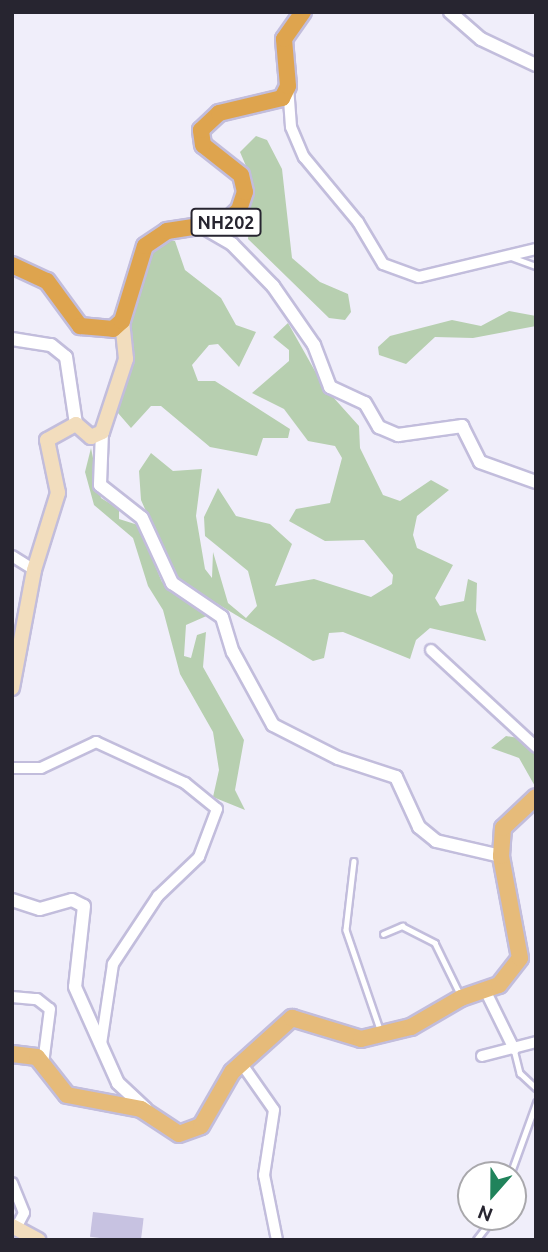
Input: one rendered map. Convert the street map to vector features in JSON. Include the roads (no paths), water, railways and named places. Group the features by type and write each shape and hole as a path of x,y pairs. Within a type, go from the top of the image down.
{"highway":[{"path":"288,86 284,39 303,12"},
{"name":"NH202","path":"122,321 145,246 167,231 233,218 245,192 235,167 203,145 205,123 229,110 277,102 288,86"},
{"path":"12,265 47,282 80,326 103,331 122,321"}],"main road":[{"path":"12,688 34,570 58,494 47,440 76,424 91,436 102,432 126,359 122,321"},
{"path":"12,1054 28,1052 43,1065 67,1095 150,1114 179,1134 201,1126 241,1063 292,1018 351,1040 382,1035 425,1021 461,998 510,978 520,958 501,856 506,823 536,797"},
{"path":"14,1227 38,1240"}],"street":[{"path":"450,12 481,39 536,65"},
{"path":"288,86 298,146 383,264 419,277 477,259 511,257 536,248"},
{"path":"201,226 232,244 273,286 314,345 330,387 365,403 379,427 398,435 462,426 480,463 536,482"},
{"path":"12,339 51,345 66,357 76,424"},
{"path":"102,432 100,485 142,518 173,583 222,617 233,652 278,731 396,776 419,827 436,841 501,856"},
{"path":"12,556 34,570"},
{"path":"431,650 536,747"},
{"path":"12,768 40,768 96,742 185,783 217,809 199,858 158,897 113,964 101,1048"},
{"path":"12,900 40,909 72,900 84,906 75,987 121,1088 150,1114"},
{"path":"485,990 514,1049"},
{"path":"12,997 37,999 50,1009 43,1065"},
{"path":"482,1056 536,1042"},
{"path":"241,1063 274,1110 264,1175 276,1240"},
{"path":"12,1183 24,1213 14,1227"}],"lane":[{"path":"511,257 536,266"},
{"path":"354,861 346,930 382,1035"},
{"path":"383,934 402,926 435,943 461,998"},
{"path":"514,1049 520,1073 536,1088"},
{"path":"515,1161 536,1102"}]}
